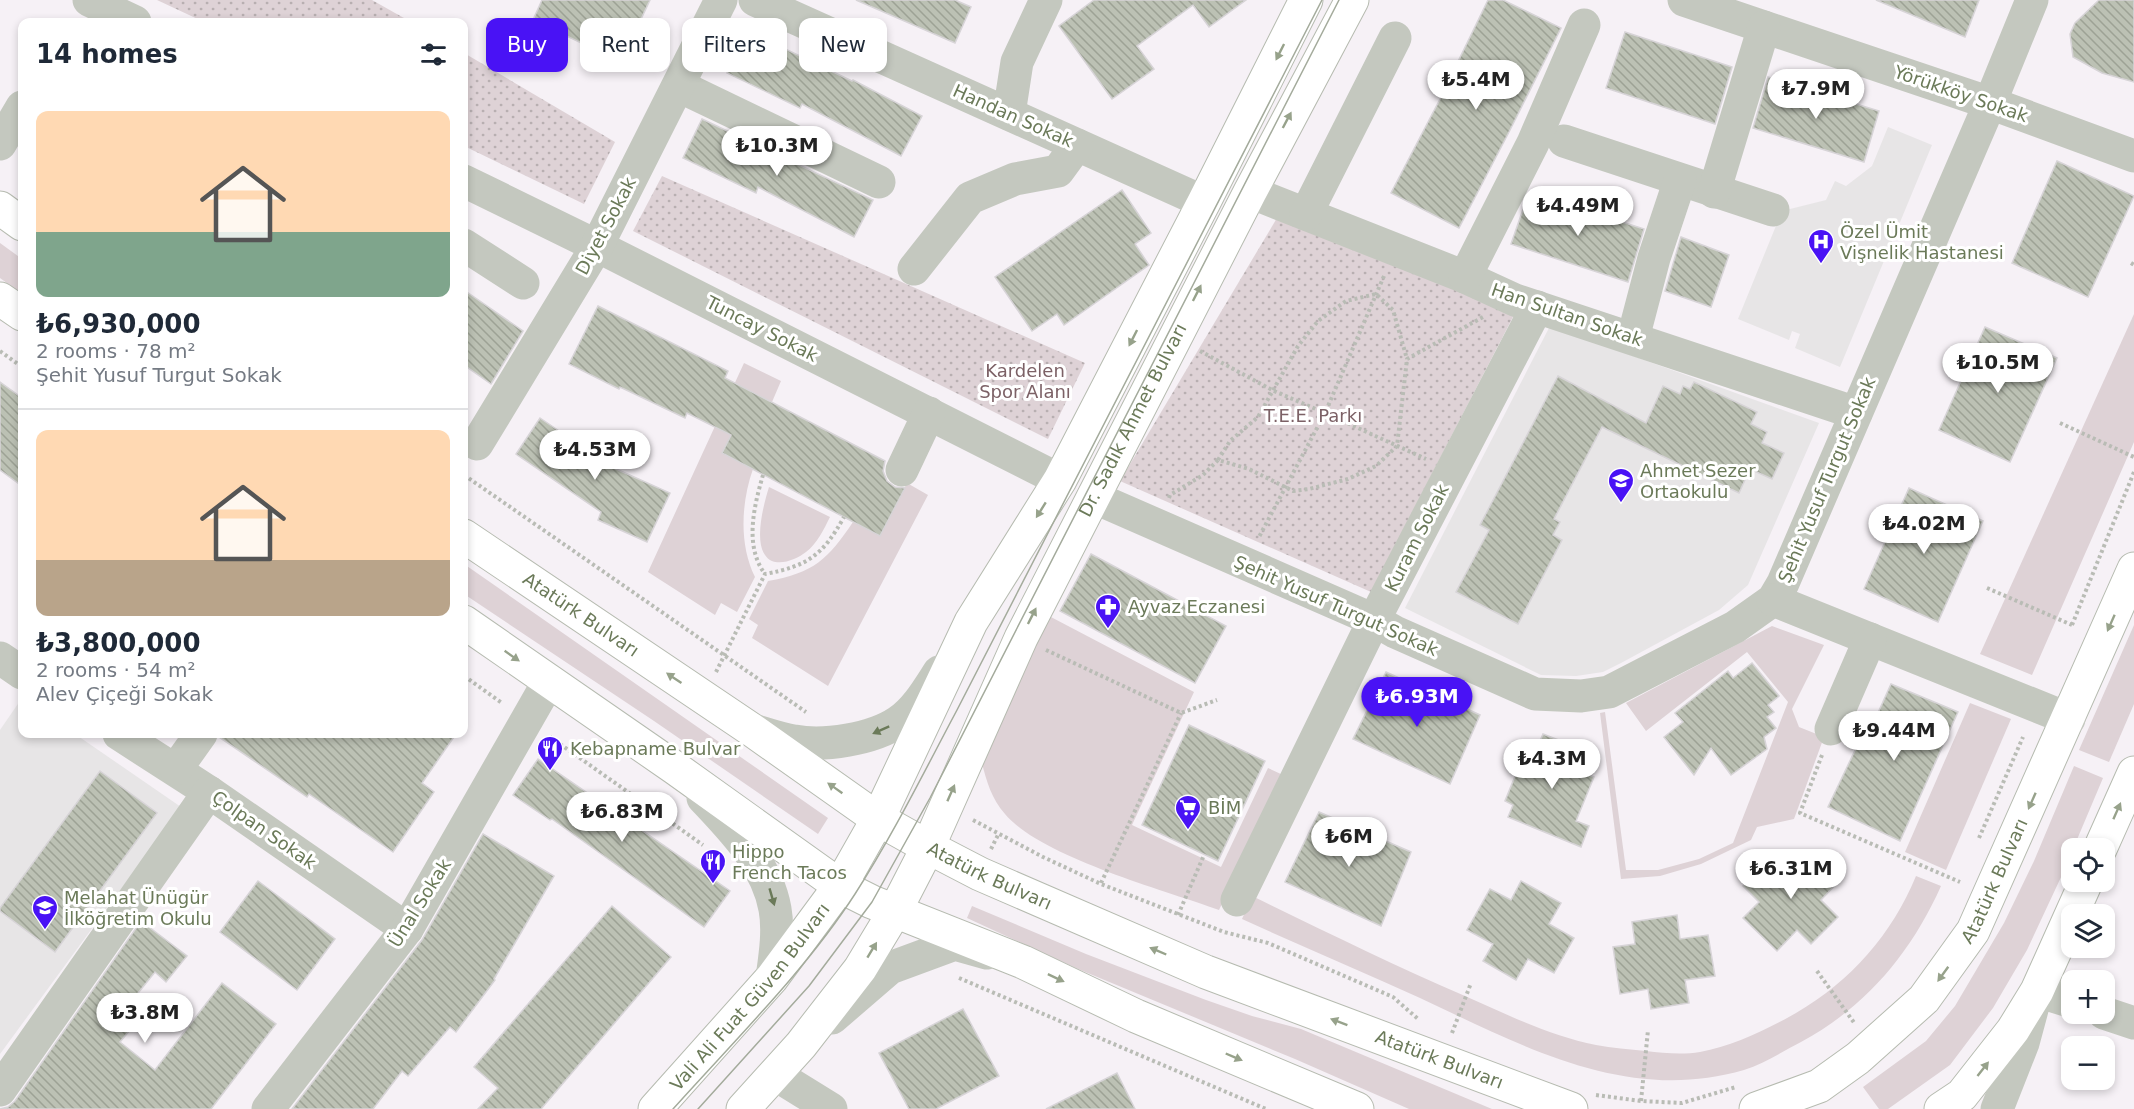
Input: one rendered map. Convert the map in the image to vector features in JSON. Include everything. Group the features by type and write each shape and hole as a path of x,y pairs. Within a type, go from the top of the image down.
{"main road":[{"name":"Dr. Sadık Ahmet Bulvarı","path":"878,819 971,622 1060,480 1306,0"},
{"name":"Dr. Sadık Ahmet Bulvarı","path":"928,847 1021,638 1174,337 1352,0"},
{"path":"0,208 18,221"},
{"path":"0,299 18,311"},
{"name":"Atatürk Bulvarı","path":"468,539 752,730 878,819 980,874 1206,972 1581,1102"},
{"name":"Atatürk Bulvarı","path":"1749,1097 1826,1098 1857,1058 1924,999 1973,931 2134,569"},
{"path":"468,625 840,886 1023,962 1136,1016 1357,1109"},
{"path":"2105,838 2134,773"},
{"name":"Vali Ali Fuat Güven Bulvarı","path":"655,1109 772,978 840,886 878,819"},
{"path":"743,1109 776,1075 860,969 896,911 928,847"},
{"path":"1941,1109 1962,1095 2013,1030 2037,991 2082,892"}],"street":[{"path":"76,18 88,0 126,18"},
{"name":"Diyet Sokak","path":"477,444 597,246 720,0"},
{"name":"Handan Sokak","path":"755,0 1204,202"},
{"path":"1009,114 1017,62 1046,0"},
{"name":"Yörükköy Sokak","path":"1684,0 1990,103 2134,156"},
{"name":"Şehit Yusuf Turgut Sokak","path":"1093,497 1374,620 1395,632 1535,694 1581,696 1609,692 1735,627 1739,609 1773,600 1783,583 1990,103 2032,0"},
{"path":"1465,277 1533,143 1584,26"},
{"path":"1714,192 1764,27"},
{"path":"1306,214 1395,38"},
{"path":"679,86 879,182"},
{"path":"0,144 18,114"},
{"path":"1564,141 1773,210"},
{"path":"914,269 970,198 1014,179 1058,171 1077,144"},
{"path":"1633,339 1654,258 1680,180"},
{"name":"Tuncay Sokak","path":"468,183 1060,480"},
{"name":"Han Sultan Sokak","path":"1250,192 1465,277 1526,304 1856,412"},
{"path":"468,248 523,283"},
{"name":"Kuram Sokak","path":"1238,900 1374,620 1451,471 1526,304"},
{"path":"902,470 928,413"},
{"path":"1773,600 2069,719"},
{"path":"752,730 794,741 819,744 871,734 898,722 922,699 971,622"},
{"path":"1831,729 1870,639"},
{"name":"Ünal Sokak","path":"268,1109 407,929 549,681"},
{"name":"Çolpan Sokak","path":"126,738 176,769 407,929"},
{"path":"176,769 198,738"},
{"path":"675,768 735,831 765,875 775,909 776,947 772,978"},
{"path":"0,1090 209,792"},
{"path":"801,1045 890,968 955,944 1023,962"},
{"path":"1997,1109 2024,1043 2037,991 2061,999"},
{"path":"2115,1017 2134,1023"},
{"path":"776,1075 831,1109"}],"path":[{"path":"1244,564 1325,413 1395,250"},
{"path":"1218,459 1249,470 1293,491 1348,479 1376,466 1397,446 1407,358 1393,310 1376,294"},
{"path":"1155,526 1170,495 1203,475 1230,441 1258,417 1298,346 1318,321 1346,301 1376,294"},
{"path":"1407,358 1526,304"},
{"path":"1174,337 1274,391 1451,471"},
{"path":"0,351 18,364"},
{"path":"2060,423 2134,457"},
{"path":"2072,624 2134,472"},
{"path":"763,475 756,499 753,536 756,559 765,574"},
{"path":"468,478 808,714"},
{"path":"765,574 788,570 812,557 832,538 844,517"},
{"path":"703,697 765,574"},
{"path":"1987,588 2104,639"},
{"path":"1021,638 1181,713 1217,700"},
{"path":"468,679 712,850"},
{"path":"1101,884 1181,713"},
{"path":"1831,729 1800,813 1960,882"},
{"path":"1978,841 2023,737"},
{"path":"945,806 1101,884 1224,932 1268,943 1393,997 1424,1024"},
{"path":"1178,915 1204,855"},
{"path":"1956,892 1964,872"},
{"path":"1816,971 1857,1026 1865,1019"},
{"path":"950,974 1266,1109"},
{"path":"1451,1036 1471,983"},
{"path":"1641,1101 1648,1030"},
{"path":"1581,1102 1682,1103 1749,1097"}],"shaded area":[{"name":"Özel Ümit Vişnelik Hastanesi","path":"1888,127 1932,145 1840,367 1795,348 1800,334 1792,331 1789,340 1738,319 1782,211 1826,200 1835,181 1846,186 1872,166"},
{"name":"Ahmet Sezer Ortaokulu","path":"1550,326 1819,423 1748,585 1719,610 1621,663 1603,672 1576,676 1541,675 1405,608"},
{"name":"Melahat Ünügür İlköğretim Okulu","path":"18,704 18,738 81,738 181,807 0,1054 0,730"}],"green space":[{"path":"157,0 372,0 404,18 195,18"},
{"path":"468,55 486,66 486,72 496,72 615,142 584,204 468,148"},
{"name":"Kardelen Spor Alanı","path":"662,176 1085,363 1048,439 633,231"},
{"name":"T.E.E. Parkı","path":"1277,218 1515,313 1371,592 1120,481"},
{"path":"0,243 18,256 18,291 0,278"},
{"path":"2134,314 2134,442 2032,675 1980,654"},
{"path":"744,363 781,381 772,402 753,393 722,453 753,469 744,510 744,538 755,577 737,612 721,603 715,615 648,572"},
{"path":"907,483 928,495 828,686 752,638 758,625 749,619 768,581 809,569 836,546 853,522 880,536"},
{"path":"769,487 830,517 810,549 797,558 785,562 774,562 769,559 765,555 760,540 761,521"},
{"path":"468,567 828,818 818,834 468,597"},
{"path":"1049,616 1194,692 1132,825 1221,867 1268,768 1283,775 1219,910 1074,858 1022,830 996,802 981,759"},
{"path":"2134,625 2134,704 2109,762 2079,750"},
{"path":"1772,626 1824,645 1792,709 1799,727 1824,737 1794,819 1757,827 1751,840 1701,864 1660,876 1621,879 1600,713 1605,712 1626,870 1658,870 1699,859 1733,843 1788,702 1747,652 1646,731 1626,703"},
{"path":"1970,703 2011,719 1946,870 1905,852"},
{"path":"2074,766 2103,778 2078,838 2061,838 2061,877 2027,950 1993,1008 1950,1065 1888,1109 1879,1109 1863,1087 1926,1041 1955,1006 2004,923 2034,861"},
{"path":"1916,876 1941,886 1916,934 1901,956 1866,995 1824,1028 1766,1061 1744,1070 1701,1079 1658,1080 1617,1075 1577,1065 1537,1051 1242,919 1252,896 1411,972 1546,1031 1602,1046 1686,1053 1725,1046 1762,1031 1796,1013 1835,986 1868,954 1882,936 1895,917"},
{"path":"972,906 1086,954 1206,1000 1252,1016 1301,1029 1492,1109 1409,1109 1078,969 967,918"}],"building":[{"path":"542,0 650,0 642,18 580,18 580,42 568,37 568,18 534,18"},
{"path":"856,0 955,0 971,7 955,43"},
{"path":"1094,0 1246,0 1209,27 1193,5 1137,46 1154,69 1112,99 1059,26"},
{"path":"1488,0 1503,0 1561,28 1459,228 1391,193 1451,78"},
{"path":"1876,0 1979,0 1965,37"},
{"path":"2099,0 2134,0 2134,82 2102,73 2073,57 2070,34 2075,23"},
{"path":"1625,32 1732,67 1715,124 1606,88"},
{"path":"787,50 799,56 799,72 833,72 922,116 901,156 802,104 800,108 727,73 787,72"},
{"path":"1768,77 1879,111 1864,162 1753,128"},
{"path":"702,119 873,200 854,237 758,187 756,193 683,158"},
{"path":"2057,161 2134,196 2088,297 2012,263"},
{"path":"1122,190 1151,233 1135,244 1149,265 1064,325 1057,314 1032,331 995,277"},
{"path":"1529,192 1644,229 1628,282 1511,244"},
{"path":"1681,237 1729,255 1711,307 1665,291"},
{"path":"468,293 523,331 491,384 468,368"},
{"path":"598,306 728,371 725,378 885,461 883,471 887,481 895,487 905,488 880,536 722,453 731,435 687,413 685,418 569,364"},
{"path":"1985,327 2057,358 2010,462 1939,430"},
{"path":"1558,376 1646,423 1663,386 1680,394 1683,386 1690,389 1694,382 1757,412 1751,424 1767,432 1762,443 1784,453 1772,479 1750,469 1739,493 1602,427 1554,519 1560,522 1553,535 1562,540 1518,624 1456,592 1489,530 1480,525"},
{"path":"0,382 18,395 18,483 0,470"},
{"path":"540,418 614,468 670,493 647,542 598,520 601,512 516,454"},
{"path":"1909,488 1983,521 1938,622 1864,589"},
{"path":"1091,554 1226,626 1195,683 1060,611"},
{"path":"1752,663 1779,696 1768,705 1774,712 1767,717 1776,728 1764,737 1767,749 1731,775 1711,748 1694,775 1664,737 1683,722 1675,713 1728,671 1733,678"},
{"path":"1386,672 1480,715 1450,784 1353,739"},
{"path":"1891,684 1958,712 1900,841 1828,807 1858,744 1863,746"},
{"path":"1189,725 1265,761 1218,861 1142,825"},
{"path":"1543,734 1592,753 1584,773 1594,777 1576,821 1589,826 1581,847 1508,817 1513,805 1505,801 1526,749 1535,753"},
{"path":"220,738 453,738 422,783 434,792 393,852 309,794 307,797"},
{"path":"538,759 730,891 704,927 552,819 550,820 513,795"},
{"path":"100,771 157,813 55,952 0,911 0,908"},
{"path":"1319,812 1411,852 1381,926 1285,882"},
{"path":"483,834 554,876 495,980 456,1032 450,1027 408,1076 402,1071 373,1109 292,1109 422,940"},
{"path":"1812,850 1841,879 1821,900 1838,917 1811,944 1797,930 1777,951 1743,918 1759,902 1743,886 1774,854 1792,871"},
{"path":"258,881 335,939 297,990 220,932"},
{"path":"1521,881 1561,903 1549,924 1574,938 1554,973 1528,959 1516,980 1483,961 1493,944 1467,930 1490,889 1511,900"},
{"path":"612,906 671,957 541,1109 478,1109 498,1088 474,1067"},
{"path":"1677,915 1680,939 1708,935 1715,976 1685,980 1689,1003 1651,1009 1648,989 1620,994 1613,947 1635,944 1632,922"},
{"path":"141,921 187,956 166,982 155,972 122,1013 135,1024 120,1042 155,1070 222,983 276,1024 211,1109 0,1109 8,1107 15,1101"},
{"path":"963,1009 999,1076 936,1109 909,1109 879,1053"},
{"path":"1117,1073 1135,1109 1046,1109"}],"tram line":[{"path":"673,1109 768,1005 814,950 855,894 882,849 957,710 1322,0"},
{"path":"698,1109 809,986 872,902 930,798 1339,0"}],"place":[{"name":"Özel Ümit Vişnelik Hastanesi","path":"1821,265"},
{"name":"Ahmet Sezer Ortaokulu","path":"1621,504"},
{"name":"Ayvaz Eczanesi","path":"1108,630"},
{"name":"Kebapname Bulvar","path":"550,772"},
{"name":"BİM","path":"1188,831"},
{"name":"Hippo French Tacos","path":"713,885"},
{"name":"Melahat Ünügür İlköğretim Okulu","path":"45,931"}]}
